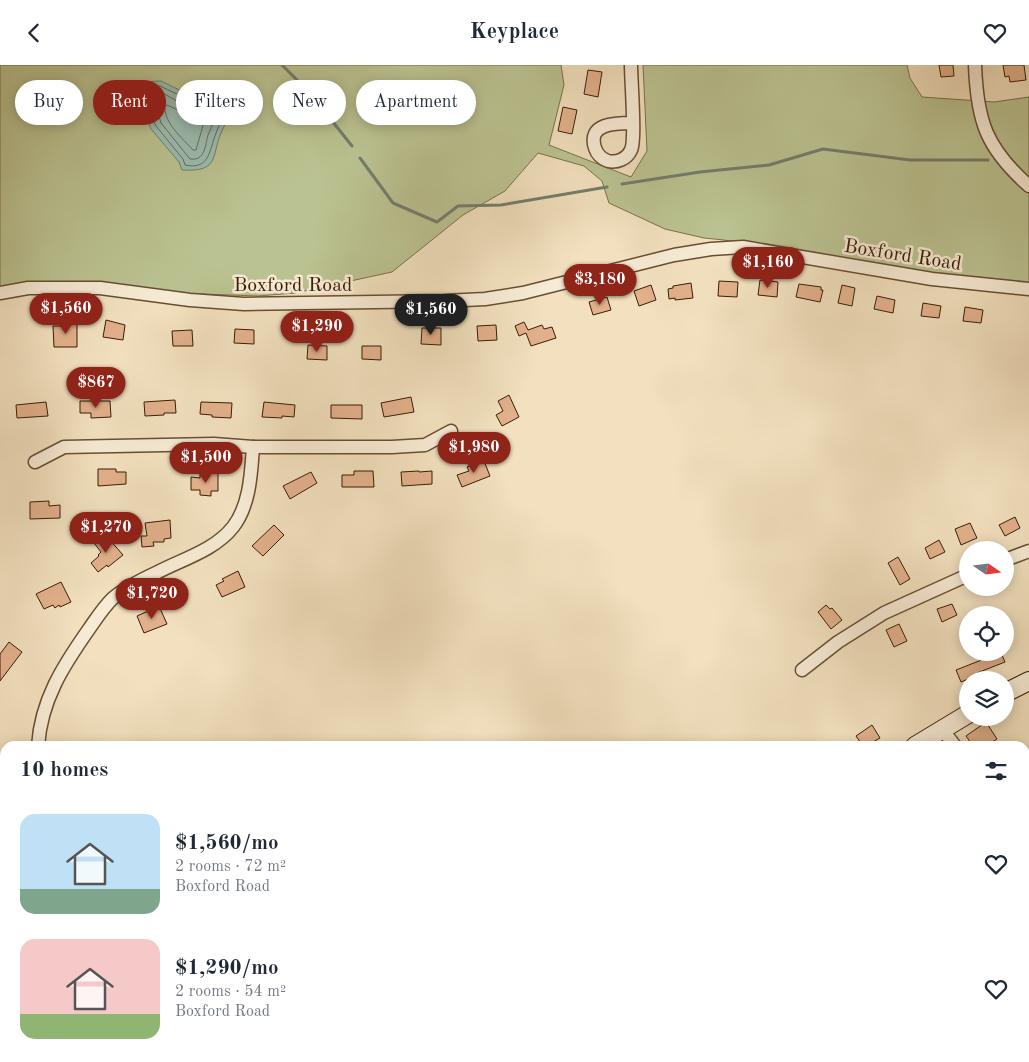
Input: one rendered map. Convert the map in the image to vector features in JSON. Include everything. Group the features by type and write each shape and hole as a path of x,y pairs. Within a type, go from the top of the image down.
{"main road":[{"path":"1014,688 1029,681"},
{"path":"924,741 959,719"}],"street":[{"path":"631,65 632,123"},
{"path":"975,65 976,93 985,130 998,153 1029,186"},
{"name":"Boxford Road","path":"0,293 28,289 100,289 190,300 244,304 485,299 523,293 674,255 711,249 743,247 932,279 1029,289"},
{"path":"35,461 64,447 214,445 253,447 392,447 425,445 451,431"},
{"path":"38,741 44,708 53,687 82,640 113,599 158,572 186,560 211,545 234,526 251,484 253,447"},
{"path":"1014,557 1029,551"},
{"path":"802,670 838,642 884,613 959,579"},
{"path":"942,729 951,741"}],"green space":[{"path":"0,65 561,65 564,85 549,145 631,177 647,151 643,65 907,65 910,78 922,97 994,102 1029,97 1029,285 950,278 704,238 665,229 609,203 602,181 584,166 538,153 505,191 463,215 392,272 295,293 258,296 0,287"}],"water":[{"path":"166,83 176,88 176,125 225,125 212,162 202,169 194,170 182,170 179,162 149,125 166,125"}],"building":[{"path":"939,65 953,65 954,76 941,77"},
{"path":"1003,65 1024,65 1026,80 1010,82 1009,76 1005,77"},
{"path":"588,70 602,72 598,97 584,94"},
{"path":"563,107 577,110 572,134 558,131"},
{"path":"760,280 778,282 777,297 758,295"},
{"path":"719,281 738,282 737,297 718,296"},
{"path":"691,283 693,298 669,299 668,289 673,288 673,286"},
{"path":"799,284 821,287 821,290 823,290 820,302 796,297"},
{"path":"651,285 656,300 639,306 634,291"},
{"path":"842,285 855,288 852,306 838,303"},
{"path":"877,296 895,300 893,313 874,309"},
{"path":"607,297 611,310 593,315 589,302"},
{"path":"923,303 941,306 939,318 921,316"},
{"path":"965,307 983,310 981,323 963,321"},
{"path":"66,320 77,320 77,347 54,347 53,326 66,326"},
{"path":"106,320 125,325 123,340 103,337"},
{"path":"524,322 528,330 542,325 544,329 552,327 556,338 531,346 526,333 519,336 515,326"},
{"path":"496,325 497,340 478,341 477,326"},
{"path":"422,328 441,328 441,345 421,344"},
{"path":"235,329 254,330 254,344 234,343"},
{"path":"192,330 193,346 173,346 172,331"},
{"path":"308,345 327,346 327,360 307,359"},
{"path":"362,346 381,346 381,360 362,359"},
{"path":"509,395 519,417 502,426 496,415 503,411 498,401"},
{"path":"411,397 414,412 384,417 381,403"},
{"path":"175,400 176,413 145,416 144,402"},
{"path":"80,401 110,401 111,417 91,418 91,413 80,413"},
{"path":"46,402 48,416 17,418 16,405"},
{"path":"201,402 232,403 231,418 200,414"},
{"path":"264,402 295,405 294,417 262,417"},
{"path":"331,405 362,405 362,419 331,418"},
{"path":"484,461 490,476 462,487 457,475 469,471 467,467"},
{"path":"98,469 116,469 116,472 126,472 126,484 98,486"},
{"path":"354,471 373,471 374,487 342,487 342,475 354,475"},
{"path":"432,471 432,484 402,486 401,472"},
{"path":"311,472 317,483 290,499 283,486"},
{"path":"200,473 218,473 218,491 211,491 211,496 200,495 200,490 191,490 191,477 200,478"},
{"path":"49,501 49,506 60,505 60,518 30,519 30,502"},
{"path":"1015,517 1020,528 1005,536 999,525"},
{"path":"170,520 171,538 164,539 164,542 153,542 154,546 142,547 141,536 147,536 145,523"},
{"path":"970,523 977,538 970,541 960,541 955,529"},
{"path":"274,525 284,535 263,556 252,546"},
{"path":"104,535 123,555 98,572 91,563 101,552 94,543"},
{"path":"939,540 945,552 930,559 925,548"},
{"path":"898,557 910,579 900,585 888,563"},
{"path":"238,571 245,587 222,597 216,585 224,581 222,579"},
{"path":"61,582 71,602 60,607 59,605 55,608 53,605 44,609 36,594"},
{"path":"952,604 957,615 942,622 937,609"},
{"path":"826,605 830,609 832,608 842,620 831,629 818,612"},
{"path":"159,606 167,624 144,633 137,616"},
{"path":"899,624 907,641 894,647 886,630"},
{"path":"9,642 22,652 0,681 0,654"},
{"path":"979,661 1005,662 982,671 959,671 959,677 956,670"},
{"path":"872,725 880,738 875,741 860,741 856,736"},
{"path":"980,726 989,726 997,739 994,741 970,741 966,736"}],"waterway":[{"path":"282,65 309,92 352,146"},
{"path":"622,184 700,172 769,165 823,149 910,160 988,160"},
{"path":"360,158 393,203 437,222 458,206 501,205 607,187"}]}
